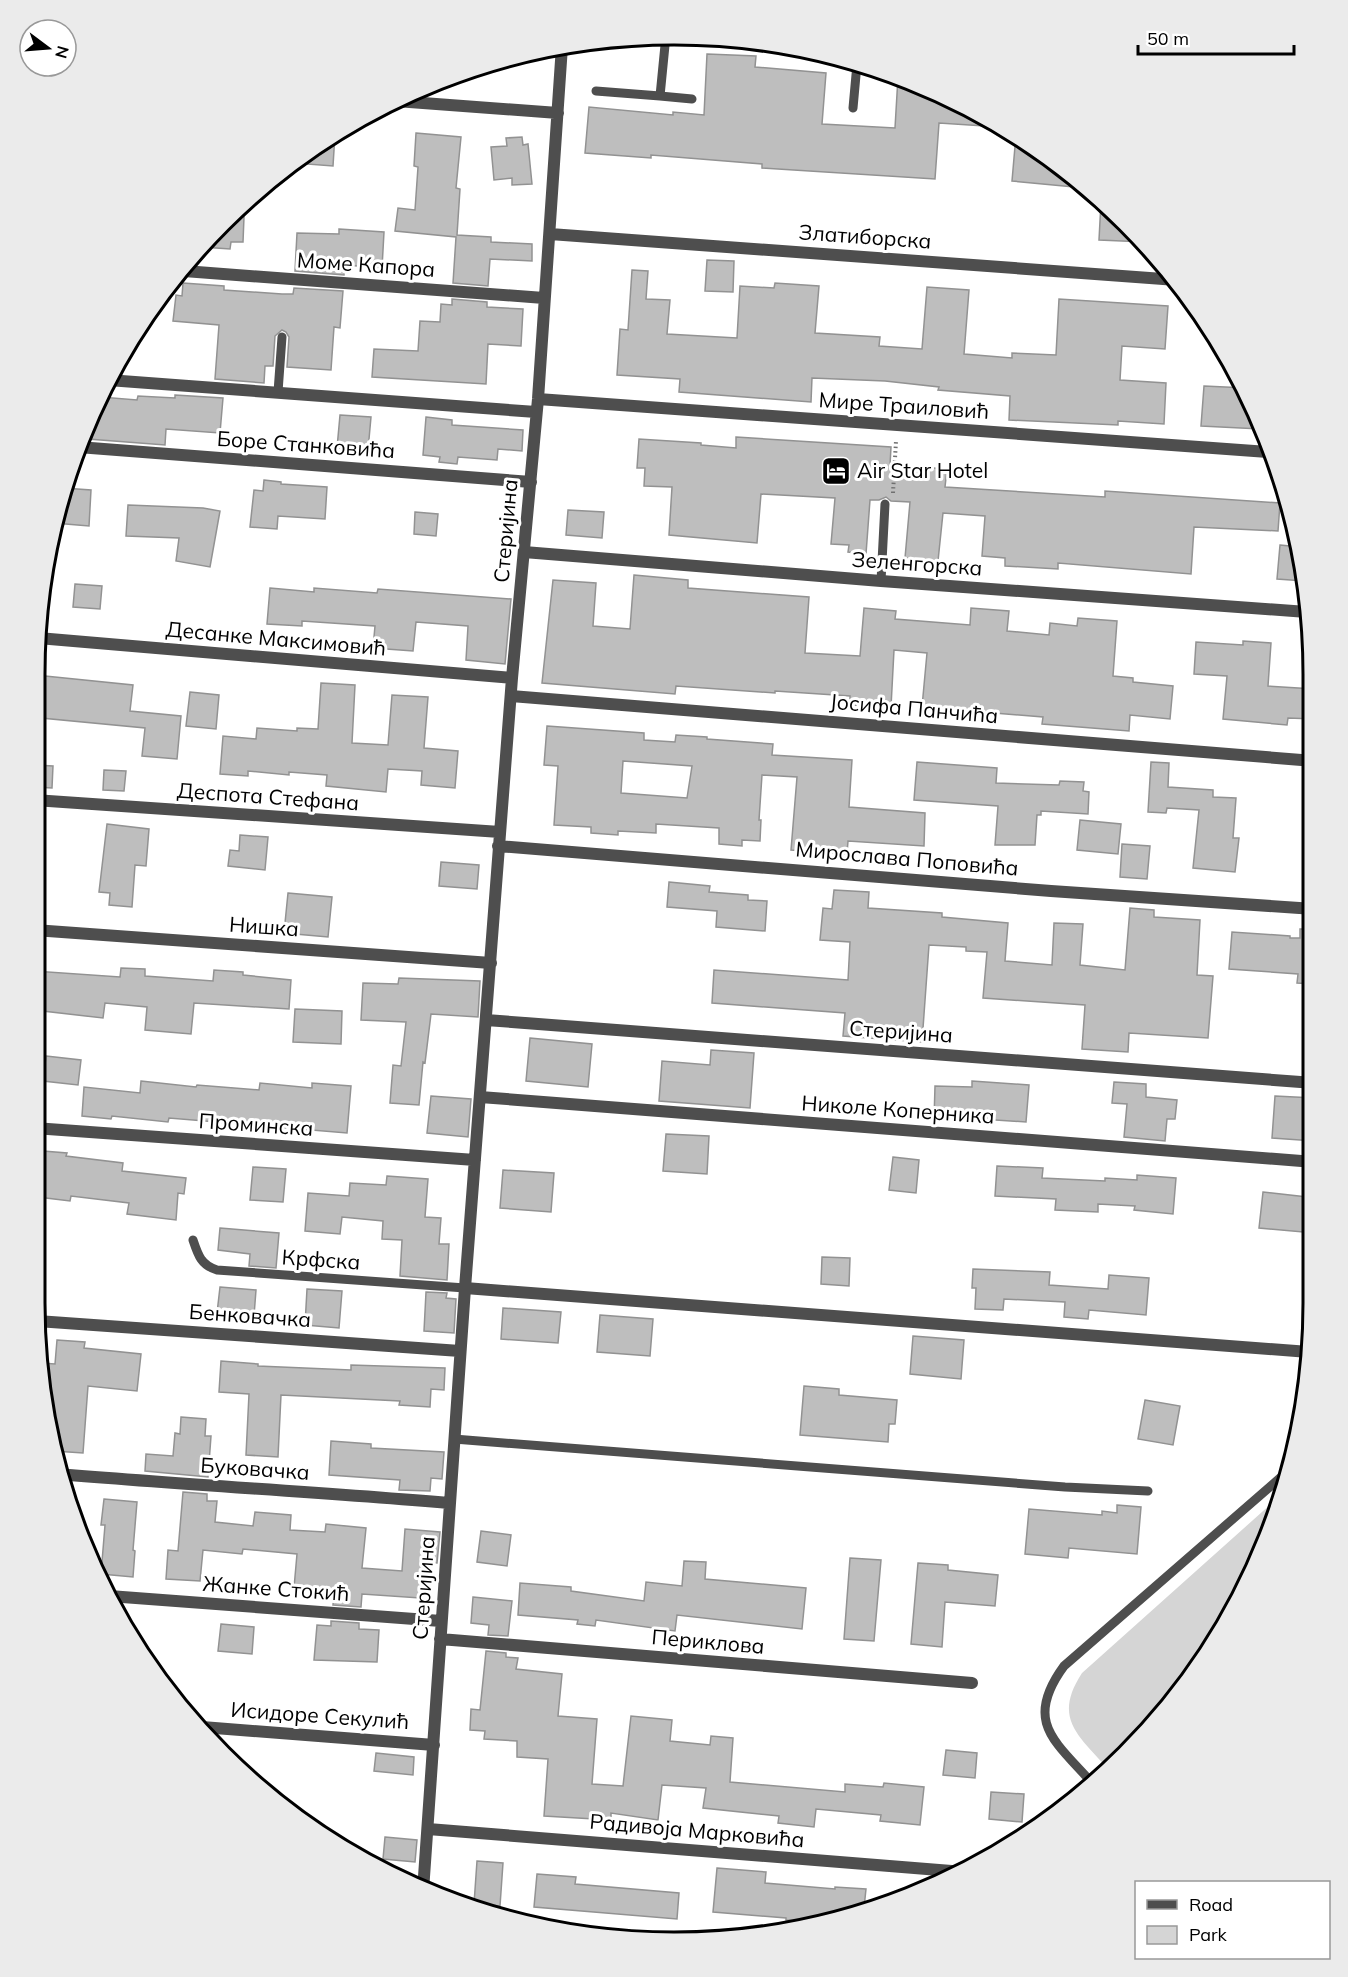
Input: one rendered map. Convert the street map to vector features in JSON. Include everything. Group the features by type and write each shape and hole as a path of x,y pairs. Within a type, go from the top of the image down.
{"street":[{"name":"Стеријина","path":"424,1880 449,1503 498,846 538,399 561,55"},
{"path":"413,102 558,113"},
{"name":"Златиборска","path":"550,234 1163,279"},
{"name":"Моме Капора","path":"191,272 544,298"},
{"path":"117,382 536,412"},
{"name":"Мире Траиловић","path":"538,399 1262,452"},
{"name":"Боре Станковића","path":"87,448 531,482"},
{"name":"Зеленгорска","path":"524,552 1300,611"},
{"name":"Десанке Максимовић","path":"46,639 512,678"},
{"name":"Јосифа Панчића","path":"511,696 1303,760"},
{"name":"Деспота Стефана","path":"45,801 500,832"},
{"name":"Мирослава Поповића","path":"498,846 1040,890 1303,908"},
{"name":"Нишка","path":"45,931 491,963"},
{"name":"Стеријина","path":"486,1020 1303,1082"},
{"name":"Николе Коперника","path":"480,1097 1303,1161"},
{"name":"Проминска","path":"45,1129 475,1160"},
{"path":"465,1288 1301,1351"},
{"name":"Бенковачка","path":"45,1322 460,1351"},
{"name":"Буковачка","path":"69,1475 299,1490 449,1503"},
{"name":"Жанке Стокић","path":"118,1597 441,1622"},
{"name":"Периклова","path":"440,1639 972,1683"},
{"name":"Исидоре Секулић","path":"210,1728 434,1745"},
{"name":"Радивоја Марковића","path":"428,1829 945,1870"}],"lane":[{"path":"660,96 665,45"},
{"path":"854,108 856,72"},
{"path":"596,91 692,99"},
{"path":"278,392 282,337"},
{"path":"881,581 885,504"},
{"name":"Крфска","path":"193,1240 202,1262 208,1267 217,1269 465,1288"},
{"path":"454,1439 1065,1487 1148,1491"},
{"path":"1087,1778 1057,1744 1044,1719 1045,1701 1051,1684 1064,1666 1278,1480"}],"path":[{"path":"885,504 892,505 897,425"}],"green space":[{"path":"1270,1505 1238,1581 1219,1618 1197,1652 1147,1718 1103,1763 1079,1736 1069,1715 1069,1703 1073,1689 1082,1673"}],"building":[{"path":"707,54 756,56 755,67 826,73 822,124 895,128 897,86 982,126 939,123 935,179 762,168 762,164 651,155 651,158 585,153 589,107 673,115 673,112 704,115"},
{"path":"416,133 461,137 456,188 460,189 457,235 491,237 491,242 532,244 532,261 490,259 488,286 453,283 456,237 395,231 398,208 415,210 418,167 414,166"},
{"path":"522,137 523,145 528,144 532,184 512,185 512,178 494,180 491,147 507,146 506,138"},
{"path":"334,145 333,166 307,164"},
{"path":"1015,146 1071,187 1012,181"},
{"path":"1100,212 1131,241 1099,240"},
{"path":"244,217 243,242 231,242 230,249 212,248"},
{"path":"339,229 384,232 382,268 345,265 344,275 295,271 297,233 339,234"},
{"path":"707,260 734,261 733,292 705,291"},
{"path":"632,270 648,271 646,299 670,300 667,334 737,338 740,286 774,288 775,283 819,286 815,333 880,337 879,346 922,349 927,287 969,290 964,354 1012,358 1012,353 1056,355 1059,299 1168,306 1165,349 1122,346 1120,380 1166,383 1164,424 1118,421 1118,425 1009,420 1010,396 938,390 939,387 885,381 812,378 811,402 679,392 680,379 617,375 620,329 628,330"},
{"path":"183,283 224,286 224,290 282,294 293,294 294,288 343,291 340,328 334,327 331,370 287,367 289,337 282,330 275,336 273,366 265,366 264,383 215,379 219,325 173,321 176,295 182,296"},
{"path":"452,299 487,302 487,307 523,309 521,346 488,344 486,384 372,377 374,349 418,351 420,321 440,322 441,304 452,305"},
{"path":"1204,386 1233,387 1253,429 1201,426"},
{"path":"175,395 223,398 220,433 166,429 165,445 91,439 109,398 137,400 138,396 175,398"},
{"path":"340,415 371,417 368,450 337,448"},
{"path":"426,417 452,420 452,425 523,430 522,451 498,449 497,460 458,457 457,464 439,462 440,457 423,455"},
{"path":"736,437 891,447 890,465 947,469 945,487 1105,497 1105,491 1280,503 1278,531 1194,527 1191,574 1058,563 1058,569 1005,566 1005,558 982,556 985,516 943,513 938,561 905,558 910,502 891,501 886,497 870,500 866,554 848,552 849,545 831,544 835,498 761,494 757,543 669,535 672,487 644,486 645,468 637,468 639,439 736,448"},
{"path":"264,480 281,482 281,484 327,487 325,519 278,516 277,529 250,527 254,490 263,491"},
{"path":"73,489 91,490 89,526 63,524"},
{"path":"128,505 203,508 220,511 210,567 176,561 179,538 126,536"},
{"path":"568,510 604,512 602,538 566,535"},
{"path":"415,512 438,514 436,536 414,534"},
{"path":"1280,545 1290,546 1296,580 1277,579"},
{"path":"634,575 688,580 688,588 809,597 805,653 860,656 864,608 896,611 895,619 970,625 971,608 1009,611 1007,631 1049,635 1050,623 1077,626 1078,618 1117,621 1113,676 1133,678 1133,682 1173,686 1170,719 1130,715 1129,731 1042,724 1043,717 922,707 927,653 894,650 891,707 850,705 850,696 676,686 675,694 542,683 553,580 596,583 593,626 630,629"},
{"path":"75,584 102,586 100,609 73,607"},
{"path":"270,588 314,592 314,588 377,593 378,589 511,599 505,664 466,660 468,626 416,622 413,651 373,648 375,626 302,621 302,626 267,624"},
{"path":"1243,641 1271,643 1268,686 1303,688 1303,719 1288,718 1287,725 1223,719 1227,676 1194,674 1196,642 1243,645"},
{"path":"45,676 133,685 130,711 181,716 177,759 142,756 145,728 45,718"},
{"path":"321,683 355,685 352,743 388,745 392,695 428,697 424,748 458,751 455,788 421,785 422,771 388,769 386,792 326,786 327,775 289,772 289,775 248,771 248,776 220,774 223,736 256,739 257,728 297,731 297,728 318,729"},
{"path":"190,692 219,695 216,729 186,726"},
{"path":"547,726 644,733 644,740 675,742 676,735 773,744 772,755 852,760 849,807 925,813 924,846 848,841 847,854 791,850 797,777 762,775 760,841 742,840 742,846 719,844 719,828 656,824 656,833 618,831 618,835 591,833 591,827 554,825 558,766 544,765","holes":["623,761 692,766 687,798 621,793"]},
{"path":"917,762 997,768 996,783 1059,785 1060,781 1084,782 1083,791 1089,792 1088,814 1041,811 1041,815 1037,815 1035,845 995,845 998,806 914,800"},
{"path":"1151,762 1169,763 1168,787 1213,790 1213,797 1236,798 1233,838 1239,838 1235,872 1193,868 1199,810 1167,808 1166,813 1148,812"},
{"path":"45,766 53,766 52,788 45,788"},
{"path":"104,770 126,771 124,791 103,790"},
{"path":"1080,820 1121,824 1118,854 1077,850"},
{"path":"107,824 149,829 146,866 135,865 132,907 109,905 110,893 99,892"},
{"path":"240,835 268,837 265,870 228,866 230,850 239,851"},
{"path":"1122,844 1150,846 1147,879 1120,877"},
{"path":"441,862 479,865 477,889 439,886"},
{"path":"669,882 710,886 709,892 748,895 748,900 767,901 765,931 716,927 717,911 667,907"},
{"path":"834,890 869,892 868,908 942,913 942,917 1008,923 1005,961 1052,965 1054,923 1083,924 1080,965 1125,970 1130,908 1154,910 1154,917 1200,920 1197,975 1213,976 1208,1038 1129,1033 1128,1052 1082,1049 1085,1005 983,998 987,952 966,951 966,947 929,945 922,1042 843,1036 845,1013 712,1003 714,970 848,980 850,942 820,940 823,908 832,909"},
{"path":"288,893 332,897 328,937 284,933"},
{"path":"1300,929 1303,929 1303,983 1297,983 1298,974 1229,969 1232,932 1300,938"},
{"path":"121,968 145,969 145,976 213,981 214,970 291,980 289,1009 194,1003 191,1034 145,1030 147,1007 105,1003 103,1018 45,1011 45,972 120,977"},
{"path":"399,978 480,981 478,1017 431,1014 419,1105 390,1103 393,1065 401,1066 406,1022 361,1020 363,983 398,984"},
{"path":"295,1009 342,1011 341,1044 293,1042"},
{"path":"530,1038 592,1044 588,1087 526,1081"},
{"path":"711,1050 754,1053 750,1108 659,1101 662,1061 710,1065"},
{"path":"46,1056 81,1060 78,1085 45,1081"},
{"path":"141,1081 259,1090 260,1083 312,1088 312,1083 351,1086 347,1133 169,1118 168,1122 112,1116 111,1119 82,1116 84,1087 140,1093"},
{"path":"972,1081 1029,1085 1026,1122 965,1118 964,1121 934,1120 935,1086 972,1087"},
{"path":"1114,1082 1146,1084 1146,1097 1177,1100 1175,1119 1167,1119 1165,1141 1124,1137 1127,1104 1112,1103"},
{"path":"431,1096 471,1099 468,1137 427,1133"},
{"path":"1275,1096 1303,1097 1303,1140 1272,1138"},
{"path":"666,1134 709,1136 707,1174 663,1171"},
{"path":"45,1151 123,1163 122,1171 186,1178 184,1194 178,1193 176,1220 127,1214 129,1203 71,1196 70,1201 45,1198"},
{"path":"893,1157 919,1160 916,1193 889,1190"},
{"path":"997,1166 1043,1168 1042,1178 1137,1180 1137,1175 1176,1178 1173,1214 1134,1210 1135,1206 1098,1204 1098,1212 1055,1210 1056,1199 995,1196"},
{"path":"253,1167 286,1169 283,1202 250,1200"},
{"path":"503,1170 554,1173 551,1212 500,1208"},
{"path":"387,1176 428,1179 425,1217 441,1218 439,1244 449,1244 447,1280 400,1276 402,1240 382,1239 383,1221 342,1217 340,1234 305,1231 308,1193 349,1196 350,1183 386,1185"},
{"path":"1263,1192 1303,1197 1303,1232 1259,1228"},
{"path":"220,1228 279,1233 276,1268 249,1266 250,1254 218,1250"},
{"path":"822,1257 850,1258 849,1286 821,1284"},
{"path":"973,1269 1050,1272 1049,1285 1108,1289 1109,1275 1149,1278 1146,1315 1089,1310 1088,1319 1064,1317 1065,1302 1004,1299 1003,1310 975,1309 976,1288 972,1288"},
{"path":"220,1287 256,1290 254,1316 217,1313"},
{"path":"307,1289 342,1291 339,1328 305,1325"},
{"path":"426,1292 447,1293 446,1298 456,1299 454,1333 424,1331"},
{"path":"503,1308 561,1312 558,1343 501,1339"},
{"path":"600,1315 653,1319 650,1356 597,1352"},
{"path":"913,1336 964,1340 961,1379 910,1374"},
{"path":"57,1340 85,1342 84,1348 141,1354 137,1391 88,1386 83,1453 63,1452 48,1363 55,1364"},
{"path":"221,1361 258,1364 258,1366 351,1370 351,1365 445,1368 444,1390 431,1389 430,1407 399,1405 400,1401 281,1395 278,1457 246,1455 249,1394 219,1392"},
{"path":"804,1386 839,1389 839,1395 897,1400 895,1424 889,1424 888,1442 800,1435"},
{"path":"1145,1400 1180,1406 1173,1445 1138,1439"},
{"path":"181,1417 206,1419 205,1436 211,1436 208,1477 145,1471 146,1454 173,1456 175,1433 180,1434"},
{"path":"331,1441 371,1444 371,1448 444,1452 442,1479 431,1478 430,1491 399,1490 400,1480 329,1475"},
{"path":"183,1492 207,1494 207,1501 217,1501 215,1522 253,1526 255,1512 291,1515 290,1530 325,1532 326,1524 366,1528 362,1568 402,1571 405,1529 440,1532 437,1563 423,1562 420,1598 362,1594 361,1607 333,1605 334,1591 294,1588 297,1554 243,1549 242,1554 203,1550 200,1581 166,1579 168,1550 178,1551"},
{"path":"104,1499 137,1502 133,1577 107,1575 102,1563 105,1525 101,1525"},
{"path":"1117,1505 1141,1507 1137,1554 1069,1548 1068,1558 1025,1554 1029,1509 1102,1515 1102,1511 1117,1513"},
{"path":"481,1531 511,1535 507,1566 477,1562"},
{"path":"850,1558 881,1560 874,1641 844,1639"},
{"path":"684,1561 706,1562 705,1579 806,1588 802,1629 677,1615 675,1631 596,1620 595,1626 577,1624 578,1620 518,1615 520,1583 571,1587 571,1591 644,1601 646,1582 682,1586"},
{"path":"918,1563 948,1565 948,1570 998,1575 995,1606 945,1602 942,1647 911,1644"},
{"path":"473,1597 512,1601 508,1636 488,1635 489,1625 471,1623"},
{"path":"331,1621 359,1623 359,1629 379,1630 377,1662 314,1660 317,1625 331,1626"},
{"path":"221,1624 254,1627 252,1654 218,1651"},
{"path":"486,1651 506,1653 506,1657 518,1658 516,1669 562,1674 558,1716 597,1719 592,1784 623,1786 631,1716 672,1720 670,1741 710,1745 711,1736 733,1738 730,1782 845,1792 845,1784 883,1787 884,1783 924,1787 920,1825 880,1821 881,1815 816,1809 814,1827 778,1823 779,1816 703,1808 706,1788 662,1785 658,1820 611,1813 611,1820 544,1816 548,1759 517,1757 517,1741 484,1739 485,1731 470,1730 471,1709 480,1710"},
{"path":"946,1750 977,1753 975,1778 943,1775"},
{"path":"376,1753 414,1757 413,1775 374,1771"},
{"path":"991,1792 1024,1794 1022,1822 989,1819"},
{"path":"385,1837 417,1840 415,1862 383,1859"},
{"path":"477,1861 503,1863 500,1906 474,1900"},
{"path":"717,1868 766,1872 765,1883 835,1889 835,1887 866,1889 865,1903 793,1921 786,1920 786,1918 713,1912"},
{"path":"537,1874 576,1877 575,1884 679,1893 677,1919 534,1907"}],"place":[{"name":"Air Star Hotel","path":"836,471"}]}
